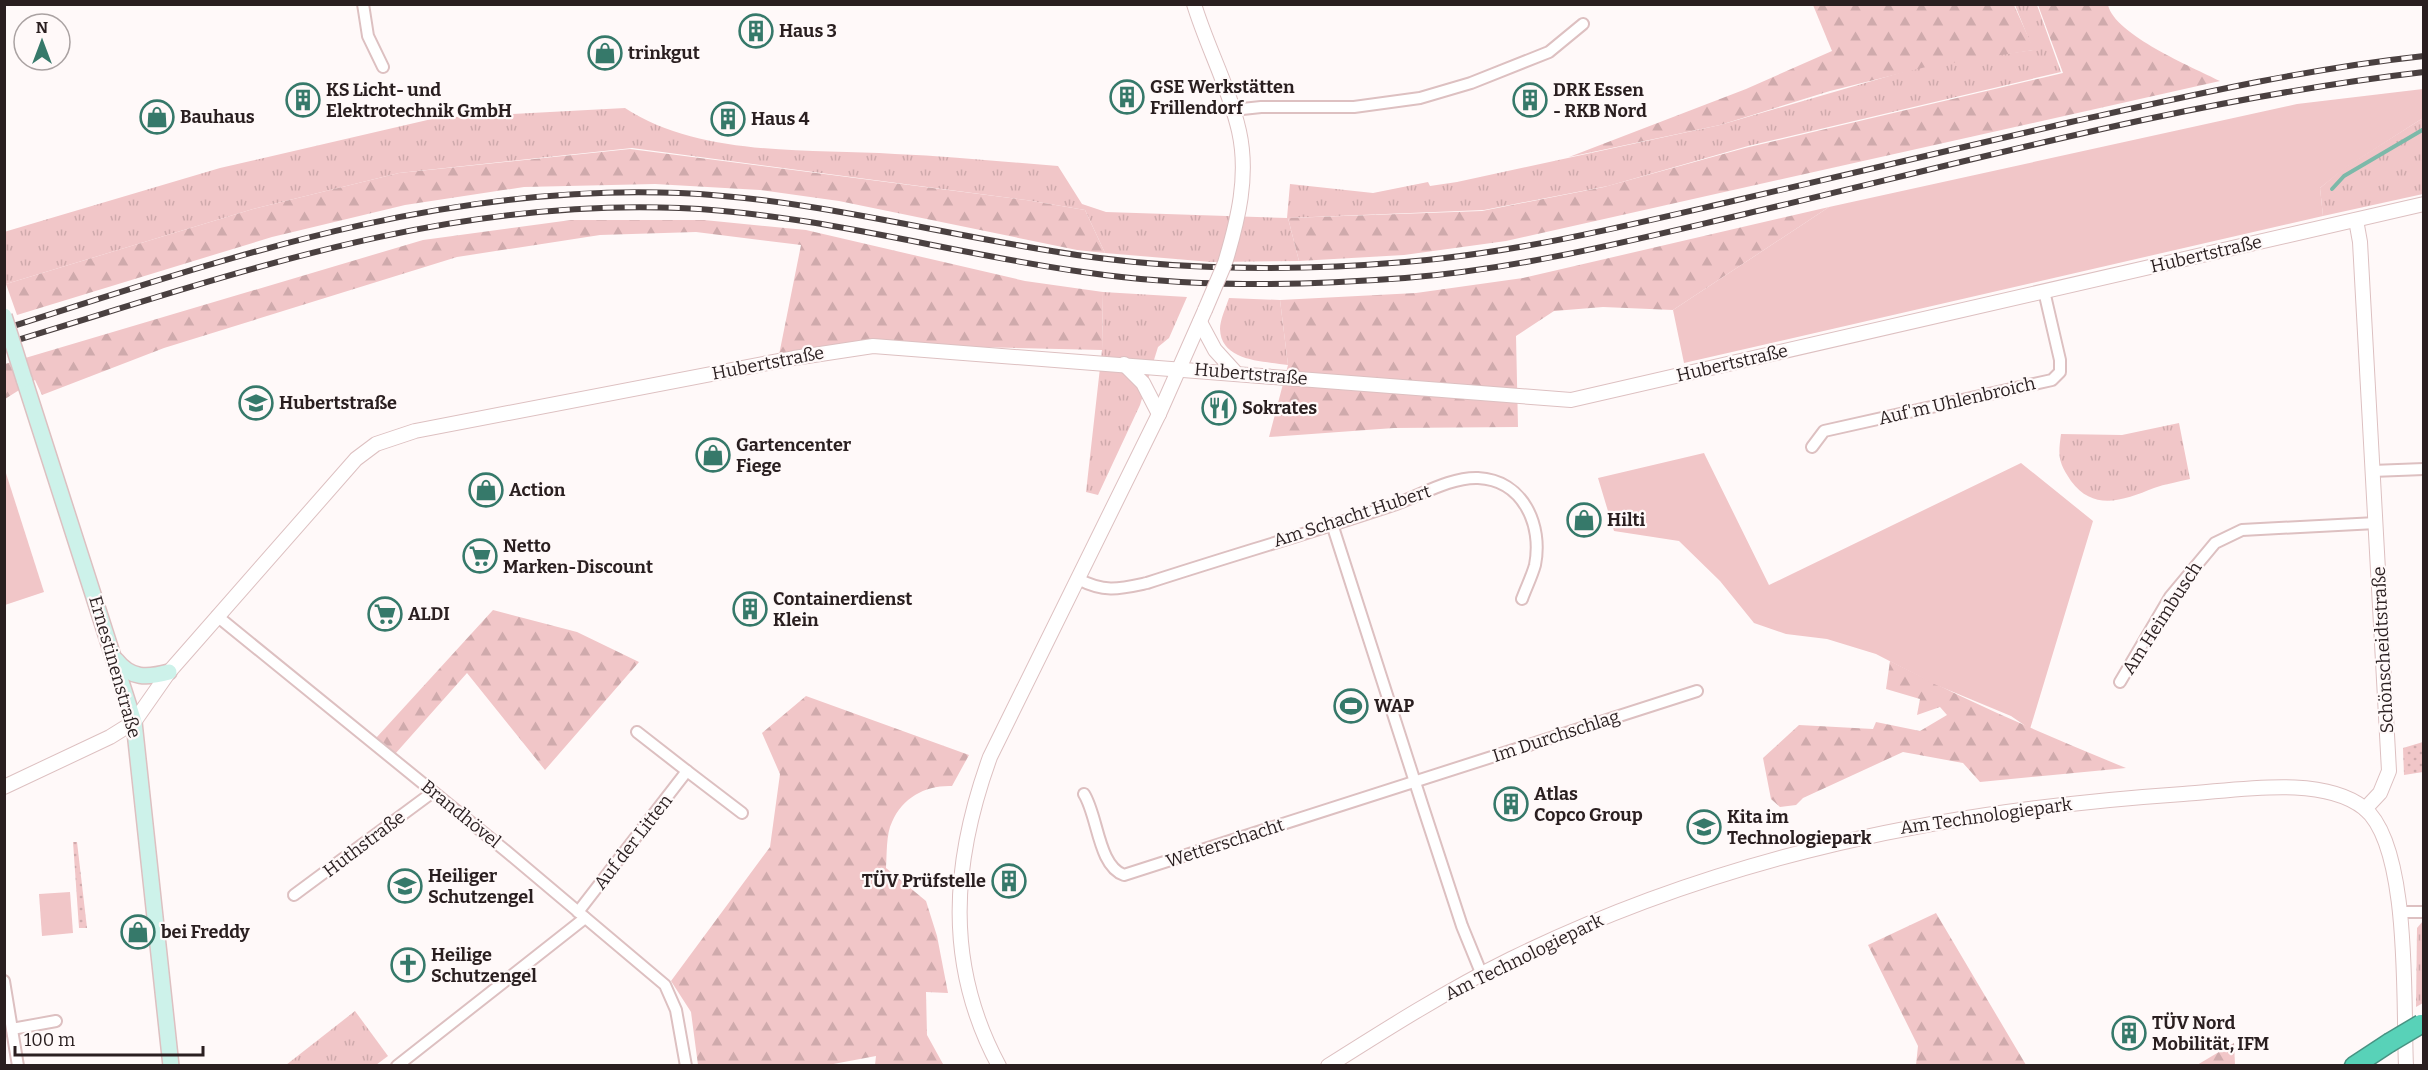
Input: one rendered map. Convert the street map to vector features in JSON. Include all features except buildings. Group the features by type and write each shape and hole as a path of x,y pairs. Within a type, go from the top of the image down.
{"highway":[{"path":"2354,1065 2422,1024"}],"main road":[{"name":"Ernestinenstraße","path":"4,316 134,722 171,1065"},
{"path":"115,658 124,669 134,675 146,677 169,672"}],"street":[{"path":"363,4 368,36 383,67"},
{"path":"999,1065 982,1029 971,996 960,938 960,878 972,813 990,757 1159,414 1225,263 1237,222 1243,165 1239,133 1233,110 1194,4"},
{"path":"1233,110 1260,107 1354,106 1420,98 1470,83 1549,52 1583,24"},
{"name":"Hubertstraße","path":"134,722 169,672 368,448 387,439 485,416 850,347 894,346 1570,400 2424,204"},
{"name":"Schönscheidtstraße","path":"2356,220 2360,242 2389,771 2380,792 2365,809"},
{"name":"Auf'm Uhlenbroich","path":"1812,447 1824,431 2052,380 2060,372 2060,360 2044,291"},
{"path":"1202,316 1215,350 1235,372"},
{"path":"1124,364 1143,383 1159,414"},
{"path":"2372,471 2424,469"},
{"name":"Am Schacht Hubert","path":"1078,579 1098,588 1115,589 1147,583 1332,524 1462,479 1478,478 1501,484 1522,499 1531,512 1535,528 1535,564 1522,599"},
{"name":"Am Heimbusch","path":"2120,682 2170,597 2204,554 2229,534 2247,530 2376,522"},
{"path":"1332,524 1462,926 1482,975"},
{"name":"Brandhövel","path":"217,616 665,985 676,1010 686,1065"},
{"name":"Im Durchschlag","path":"1414,781 1697,691"},
{"path":"4,787 100,742 134,722"},
{"path":"637,732 742,813"},
{"name":"Auf der Litten","path":"397,1065 581,915 687,771"},
{"name":"Wetterschacht","path":"1084,794 1108,863 1117,873 1124,875 1414,781"},
{"name":"Am Technologiepark","path":"1328,1065 1401,1020 1482,975 1611,914 1698,881 1816,847 1925,824 2023,808 2106,800 2292,788 2340,796 2365,809"},
{"name":"Huthstraße","path":"294,896 433,792"},
{"path":"2365,809 2379,826 2393,858 2399,912 2406,1065"},
{"path":"2399,912 2424,912"},
{"path":"4,981 18,1065"},
{"path":"12,1029 56,1020"}],"green space":[{"path":"1813,5 2014,5 2034,50 1926,67 1830,91 1720,125 1569,157 1746,89 1832,51"},
{"path":"2015,5 2037,5 2061,72 1748,146 1608,186 1484,210 1288,218 1299,261 1211,262 1105,253 1085,210 1026,200 632,148 399,173 253,209 6,284 4,232 220,168 436,118 625,108 655,124 687,135 756,148 936,156 1058,166 1082,204 1106,212 1287,218 1290,184 1373,193 1428,182 1430,186 1457,182 1720,125 1927,65 2033,50"},
{"path":"2038,5 2108,5 2114,16 2139,39 2220,81 1506,241 1404,255 1299,261 1288,218 1482,211 1604,187 1745,148 2063,73"},
{"path":"2423,89 2423,118 2345,168 2320,188 2323,216 1684,363 1673,310 1829,207 2297,104"},
{"path":"2423,118 2423,194 2323,216 2320,188 2344,168"},
{"path":"630,149 1026,200 1085,210 1105,253 1077,250 839,201 760,190 655,184 524,187 405,205 272,237 17,315 6,284 253,209 399,173"},
{"path":"1829,207 1673,310 1603,307 1554,311 1516,336 1518,427 1394,428 1269,437 1288,365 1280,300 1416,293 1523,278"},
{"path":"571,220 704,220 806,230 1025,281 1103,292 1102,350 895,345 778,360 801,245 696,232 600,235 457,257 164,348 42,395 35,380 5,399 5,364 423,240"},
{"path":"1103,292 1187,297 1169,338 1158,347 1140,405 1098,495 1086,492 1102,350"},
{"path":"1229,298 1280,300 1288,365 1245,358 1228,348 1222,340 1220,329"},
{"path":"2179,423 2190,479 2121,499 2099,500 2080,491 2061,464 2059,454 2061,434 2122,435"},
{"path":"1704,453 1769,585 2021,463 2093,521 2030,729 2011,716 1934,684 1876,654 1827,639 1786,634 1754,623 1720,581 1679,541 1614,531 1598,478"},
{"path":"4,467 44,592 5,605 4,605"},
{"path":"493,610 577,632 639,662 545,770 467,673 395,754 376,738"},
{"path":"1890,661 2007,718 2126,768 1980,782 1963,763 1903,752 1803,798 1796,805 1780,807 1771,799 1763,758 1799,725 1873,729 1876,722 1920,731 1947,715 1940,707 1917,715 1920,699 1886,689"},
{"path":"806,696 969,755 952,786 924,790 902,806 890,827 887,844 886,868 926,901 937,936 948,993 926,992 927,1035 943,1064 875,1065 876,1056 828,1065 698,1065 691,1012 671,981 770,847 780,774 762,733"},
{"path":"2423,742 2423,772 2404,775 2403,748"},
{"path":"73,842 77,842 87,928 79,928"},
{"path":"70,892 73,933 42,936 39,894"},
{"path":"1936,913 2026,1065 1916,1065 1918,1046 1868,945"},
{"path":"2423,921 2423,1003 2416,1007 2417,928"},
{"path":"355,1011 388,1056 376,1065 286,1065"},
{"path":"2234,1043 2235,1065 2197,1065"}],"waterway":[{"path":"2332,189 2344,176 2424,129"}],"railway":[{"path":"4,329 171,276 337,231 421,213 505,200 592,193 680,193 782,203 1034,248 1164,265 1284,268 1365,265 1447,258 1611,229 2202,93 2335,68 2424,56"},
{"path":"4,344 254,268 337,247 420,229 505,215 591,208 680,208 782,218 1033,264 1163,281 1284,284 1365,281 1448,274 1534,261 1619,243 2167,115 2253,98 2424,72"}],"place":[{"name":"Haus 3","path":"756,31"},
{"name":"trinkgut","path":"605,53"},
{"name":"GSE Werkstätten Frillendorf","path":"1127,97"},
{"name":"KS Licht- und Elektrotechnik GmbH","path":"303,100"},
{"name":"DRK Essen - RKB Nord","path":"1530,100"},
{"name":"Bauhaus","path":"157,117"},
{"name":"Haus 4","path":"728,119"},
{"name":"Hubertstraße","path":"256,403"},
{"name":"Sokrates","path":"1219,408"},
{"name":"Gartencenter Fiege","path":"713,455"},
{"name":"Action","path":"486,490"},
{"name":"Hilti","path":"1584,520"},
{"name":"Netto Marken-Discount","path":"480,556"},
{"name":"Containerdienst Klein","path":"750,609"},
{"name":"ALDI","path":"385,614"},
{"name":"WAP","path":"1351,706"},
{"name":"Atlas Copco Group","path":"1511,804"},
{"name":"Kita im Technologiepark","path":"1704,827"},
{"name":"TÜV Prüfstelle","path":"1009,881"},
{"name":"Heiliger Schutzengel","path":"405,886"},
{"name":"bei Freddy","path":"138,932"},
{"name":"Heilige Schutzengel","path":"408,965"},
{"name":"TÜV Nord Mobilität, IFM","path":"2129,1033"}]}
